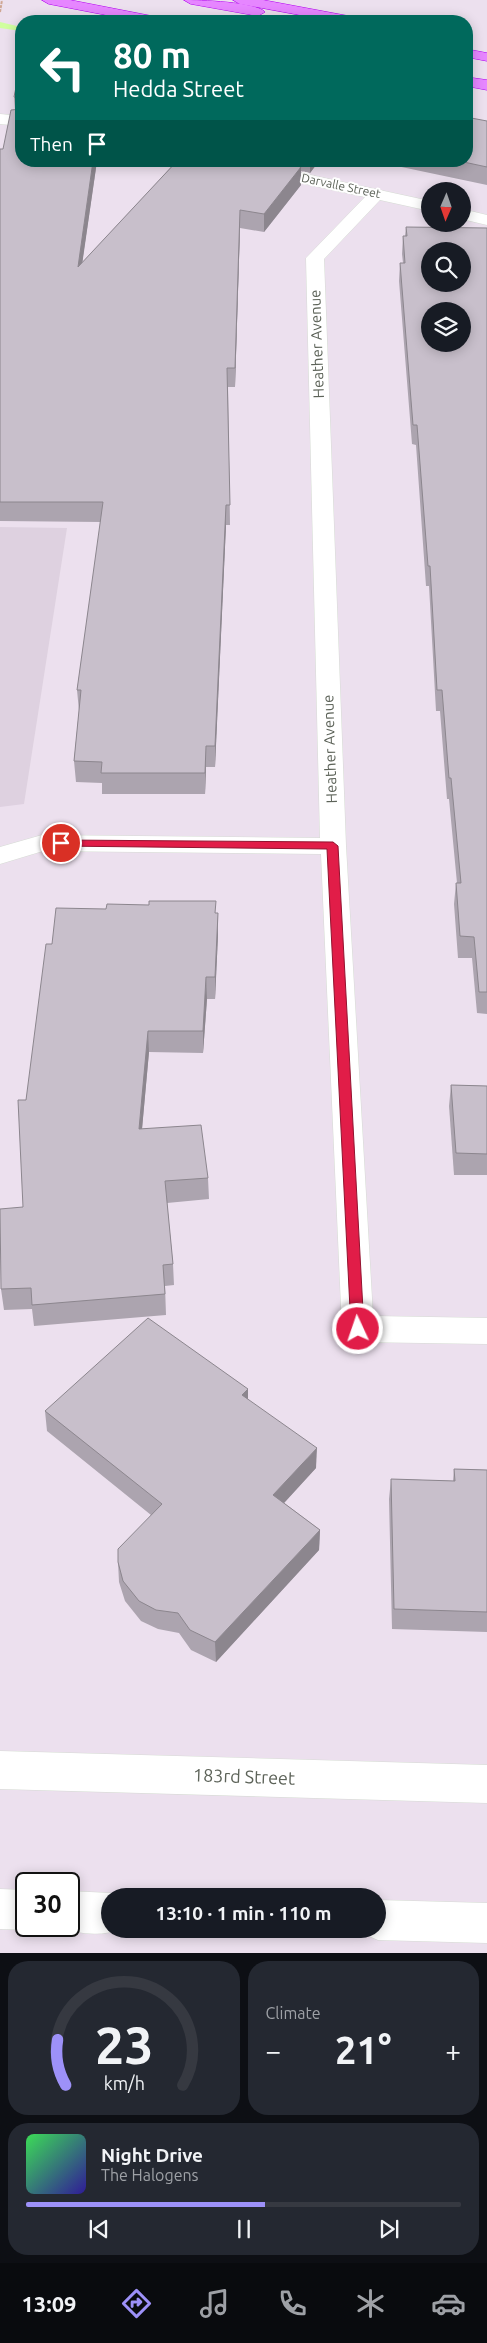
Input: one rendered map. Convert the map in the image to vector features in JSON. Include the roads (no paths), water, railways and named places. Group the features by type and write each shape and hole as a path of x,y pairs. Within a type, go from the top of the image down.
{"highway":[{"path":"49,0 126,15"},
{"path":"191,0 272,15"},
{"path":"240,0 321,15"},
{"path":"473,43 487,46"},
{"path":"473,54 487,57"},
{"path":"473,65 487,68"},
{"path":"473,82 487,85"}],"street":[{"path":"0,119 15,120"},
{"name":"Darvalle Street","path":"251,167 421,204"},
{"name":"Heather Avenue","path":"377,194 314,258 333,846 358,1329 487,1331"},
{"path":"471,216 487,220"},
{"path":"1,854 42,843 333,846"},
{"name":"183rd Street","path":"0,1770 487,1784"},
{"path":"0,1910 15,1910"},
{"path":"80,1911 101,1912"},
{"path":"386,1920 487,1923"}],"waterway":[{"path":"0,25 15,28"}]}
